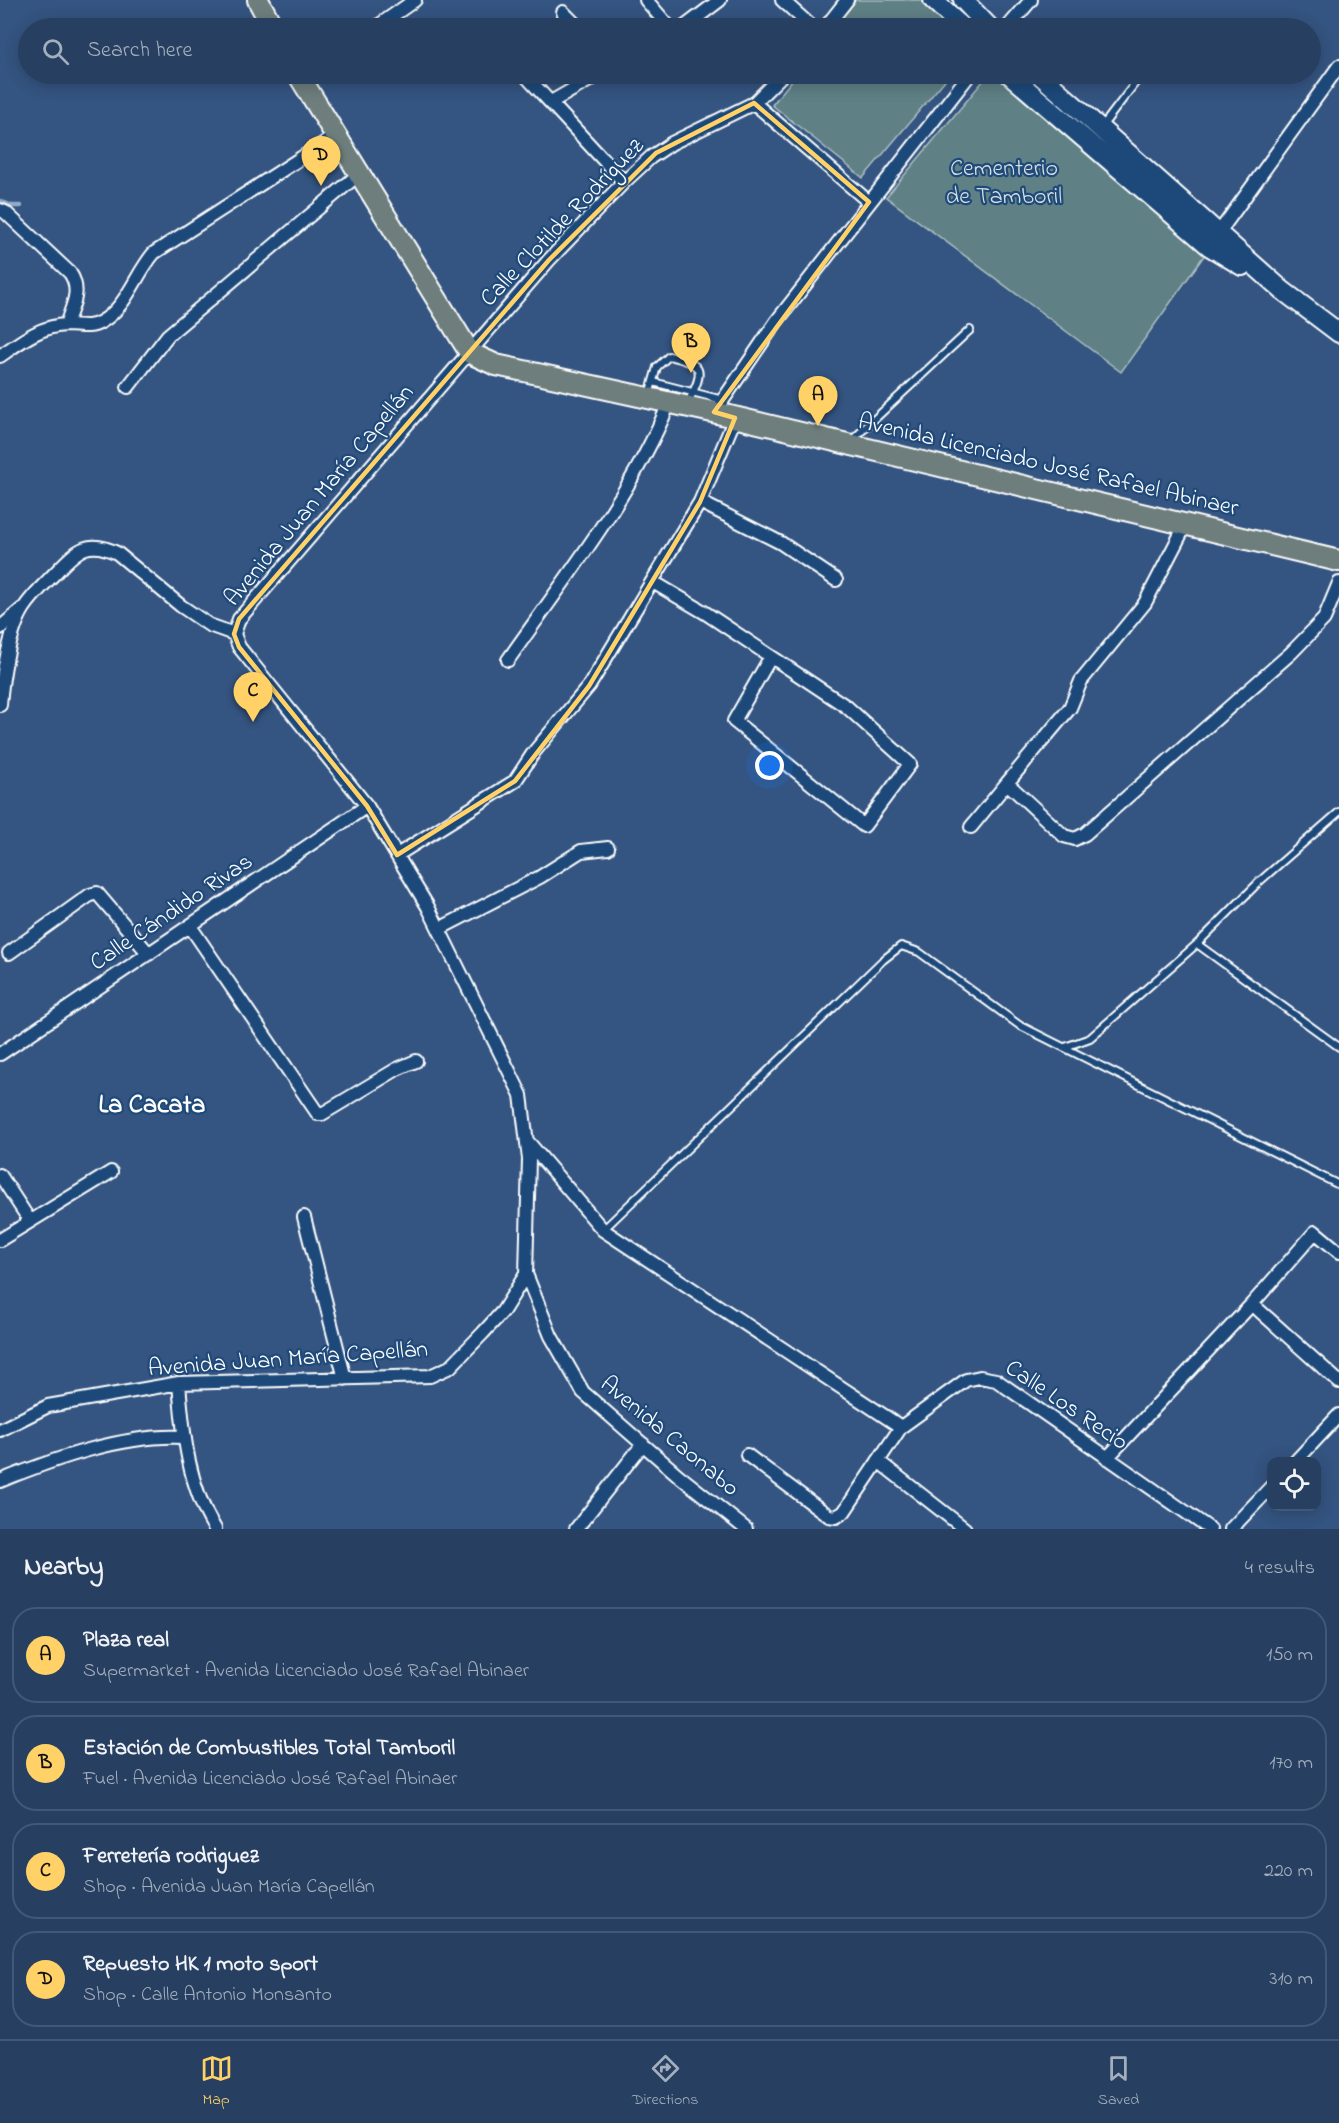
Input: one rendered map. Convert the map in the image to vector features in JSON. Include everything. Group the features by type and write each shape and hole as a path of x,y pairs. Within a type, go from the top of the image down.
{"main road":[{"path":"258,0 268,18"},
{"path":"308,84 335,136 470,352"},
{"name":"Avenida Licenciado José Rafael Abinaer","path":"470,352 496,365 651,390 683,401 725,410 848,444 1339,561"}],"street":[{"path":"389,18 415,0"},
{"path":"646,0 661,18"},
{"path":"696,18 720,0"},
{"path":"782,0 802,18"},
{"path":"833,18 847,0"},
{"path":"933,0 952,18"},
{"path":"963,0 980,18"},
{"path":"1016,18 1031,0"},
{"path":"563,12 569,18"},
{"path":"1214,240 1339,66"},
{"path":"534,84 624,182"},
{"path":"551,102 582,84"},
{"name":"Calle Clotilde Rodríguez","path":"470,352 549,260 651,157 672,143 754,104 773,84"},
{"path":"397,855 515,781 534,752 589,686 700,502 725,410 776,322 962,84"},
{"path":"1021,84 1214,240 1339,333"},
{"path":"1050,84 1100,128 1214,240"},
{"path":"754,104 869,201"},
{"path":"0,356 27,337 48,328 66,325 90,327 102,321 117,309 136,281 144,264 154,253 335,136"},
{"path":"128,387 168,335 359,174"},
{"path":"0,210 5,212 70,273 77,284 66,325"},
{"name":"Avenida Juan María Capellán","path":"0,1430 48,1406 179,1383 430,1376 450,1367 504,1311 526,1274 529,1159 521,1095 440,929 367,806 239,647 234,634 239,619 470,352"},
{"path":"508,660 623,492 658,431 683,401"},
{"path":"700,502 781,543 836,580"},
{"path":"971,827 1070,708 1081,681 1144,603 1186,524"},
{"path":"0,627 23,609 74,554 90,546 105,547 117,553 181,606 209,625 234,634"},
{"path":"653,582 704,612 847,707 910,764 864,826 734,721 770,658"},
{"path":"1007,783 1064,836 1075,839 1085,834 1291,653 1324,619 1339,583"},
{"path":"0,705 2,681 11,640 23,609"},
{"name":"Calle Cándido Rivas","path":"0,1054 367,806"},
{"path":"440,929 540,877 581,851 608,848"},
{"path":"9,953 90,895 97,893 149,954"},
{"path":"190,926 318,1114 322,1114 397,1069 416,1061"},
{"path":"528,1142 603,1230 901,1427"},
{"path":"0,1240 111,1172"},
{"path":"0,1175 30,1221"},
{"path":"304,1217 345,1379"},
{"path":"1107,1458 1252,1304 1315,1232 1339,1251"},
{"name":"Avenida Caonabo","path":"526,1274 551,1336 583,1392 746,1529"},
{"path":"1252,1304 1339,1382"},
{"name":"Calle Los Recio","path":"747,1455 829,1516 836,1517 844,1512 901,1427 966,1380 980,1377 996,1380 1210,1529"},
{"path":"179,1383 183,1437 192,1477 206,1515 215,1529"},
{"path":"1299,1457 1339,1415"},
{"path":"0,1481 101,1446 159,1436 183,1437"},
{"path":"576,1529 609,1484 643,1444"},
{"path":"879,1461 965,1529"},
{"path":"1231,1529 1267,1491"}],"lane":[{"path":"1100,128 1134,84"},
{"path":"848,444 970,330"},
{"path":"651,390 657,368 669,356 682,359 698,367 700,372 699,380 683,401"},
{"path":"1065,1047 1090,1038 1197,944 1260,880 1339,812"},
{"path":"1197,944 1339,1047"},
{"path":"603,1230 883,960 901,946 919,952 1019,1025 1339,1185"}],"highlighted area":[{"path":"754,103 869,202 714,412 735,418 700,502 589,686 515,781 397,855 367,806 239,647 234,634 239,619 549,260 656,153"}],"green space":[{"path":"856,0 921,0 941,18 841,18"},
{"path":"789,84 942,84 863,178 772,105"},
{"name":"Cementerio de Tamboril","path":"981,84 1014,84 1208,250 1121,372 886,197"}],"waterway":[{"path":"0,201 12,206 21,206"}],"place":[{"name":"Repuesto HK 1 moto sport","path":"321,186"},
{"name":"Estación de Combustibles Total Tamboril","path":"691,373"},
{"name":"Plaza real","path":"818,426"},
{"name":"Ferretería rodriguez","path":"253,722"}],"district":[{"name":"La Cacata","path":"152,1106"}]}
